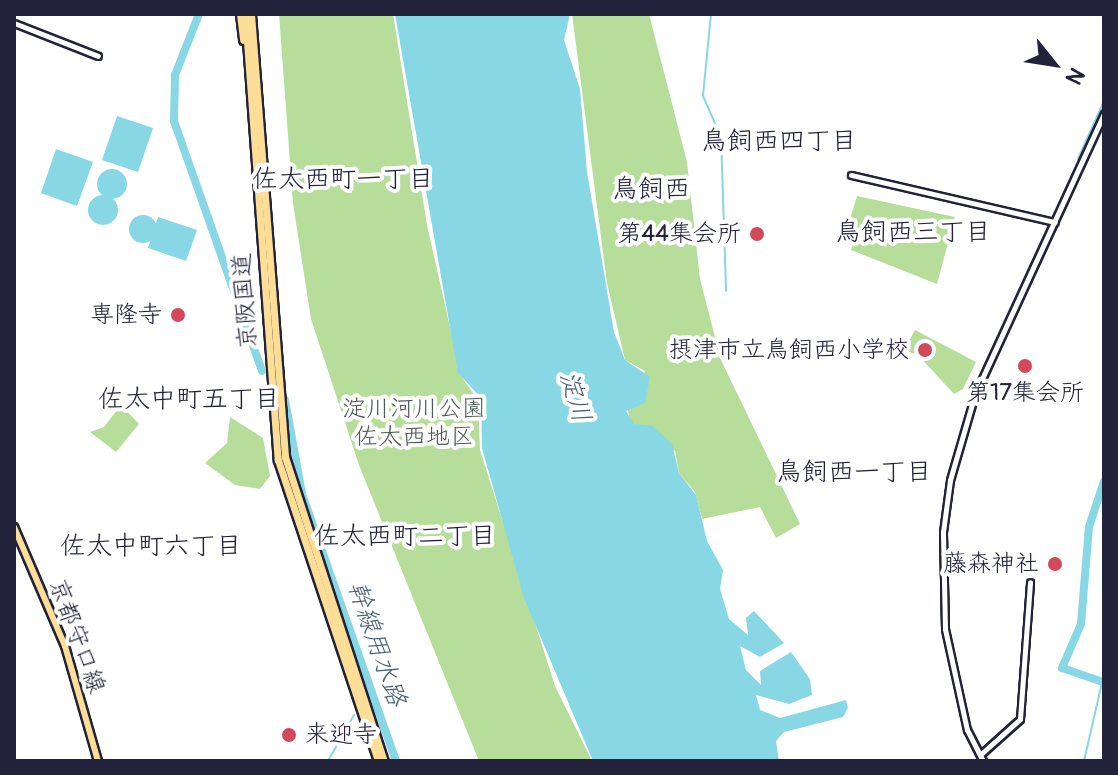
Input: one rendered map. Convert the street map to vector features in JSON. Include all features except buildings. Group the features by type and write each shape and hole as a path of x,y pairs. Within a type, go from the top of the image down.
{"highway":[{"name":"京阪国道","path":"246,14 267,282 289,478 384,761"},
{"name":"京阪国道","path":"246,14 281,473 378,761"}],"main road":[{"name":"京都守口線","path":"14,527 65,646 98,761"}],"street":[{"path":"14,23 98,56"},
{"path":"983,761 960,708 945,629 943,532 950,480 972,401 1104,113"},
{"path":"851,175 1055,222"},
{"path":"981,754 1020,719 1030,582"}],"green space":[{"name":"淀川河川公園 佐太西地区","path":"279,14 393,14 427,225 461,376 478,400 480,450 555,686 592,761 479,761 359,465 311,319 293,203"},
{"path":"572,14 649,14 687,162 700,279 721,360 800,524 776,538 760,507 702,519 695,492 679,473 675,451 630,421 627,405 633,403 645,371 625,360 607,283"},
{"path":"857,196 955,217 937,284 851,250 854,239 845,236"},
{"path":"915,330 976,362 963,389 954,394 918,355 904,350"},
{"path":"121,405 139,424 116,452 90,432 104,427"},
{"path":"230,417 263,438 270,476 260,489 235,485 205,463 227,443"}],"water":[{"name":"淀川","path":"395,14 570,14 564,40 580,89 587,172 614,332 625,360 650,377 645,403 626,411 634,424 653,426 672,444 679,473 696,495 707,541 723,570 720,589 729,619 748,635 746,618 754,611 784,643 760,657 740,646 746,670 761,685 760,671 791,652 810,679 812,695 789,704 756,695 760,710 780,718 846,700 848,708 843,717 784,732 776,741 779,761 593,761 524,598 482,448 481,398 458,373"},
{"path":"117,116 153,128 138,172 102,160"},
{"path":"56,149 93,162 77,206 41,193"},
{"path":"112,169 118,170 126,178 126,190 118,198 112,199 106,198 98,190 97,184 98,178 106,170"},
{"path":"103,195 113,200 118,210 113,220 103,225 93,220 88,210 93,200"},
{"path":"143,215 153,219 157,229 153,239 143,243 133,239 129,229 133,219"},
{"path":"158,217 197,230 186,261 148,248"}],"waterway":[{"name":"幹線用水路","path":"199,14 175,75 174,121 262,371"},
{"path":"711,14 703,96 721,137 726,291"},
{"path":"1078,159 1104,101"},
{"name":"幹線用水路","path":"285,400 302,494 396,761"},
{"path":"1100,681 1062,668 1081,624 1089,527 1104,481"},
{"path":"1084,761 1104,674"},
{"path":"328,761 354,715"}],"place":[{"name":"第44集会所","path":"757,234"},
{"name":"専隆寺","path":"178,315"},
{"name":"摂津市立鳥飼西小学校","path":"925,350"},
{"name":"第17集会所","path":"1025,366"},
{"name":"藤森神社","path":"1055,564"},
{"name":"来迎寺","path":"289,735"}],"district":[{"name":"鳥飼西四丁目","path":"779,142"},
{"name":"佐太西町一丁目","path":"343,180"},
{"name":"鳥飼西","path":"651,190"},
{"name":"鳥飼西三丁目","path":"913,233"},
{"name":"佐太中町五丁目","path":"189,400"},
{"name":"鳥飼西一丁目","path":"854,473"},
{"name":"佐太西町二丁目","path":"405,537"},
{"name":"佐太中町六丁目","path":"151,547"}]}
